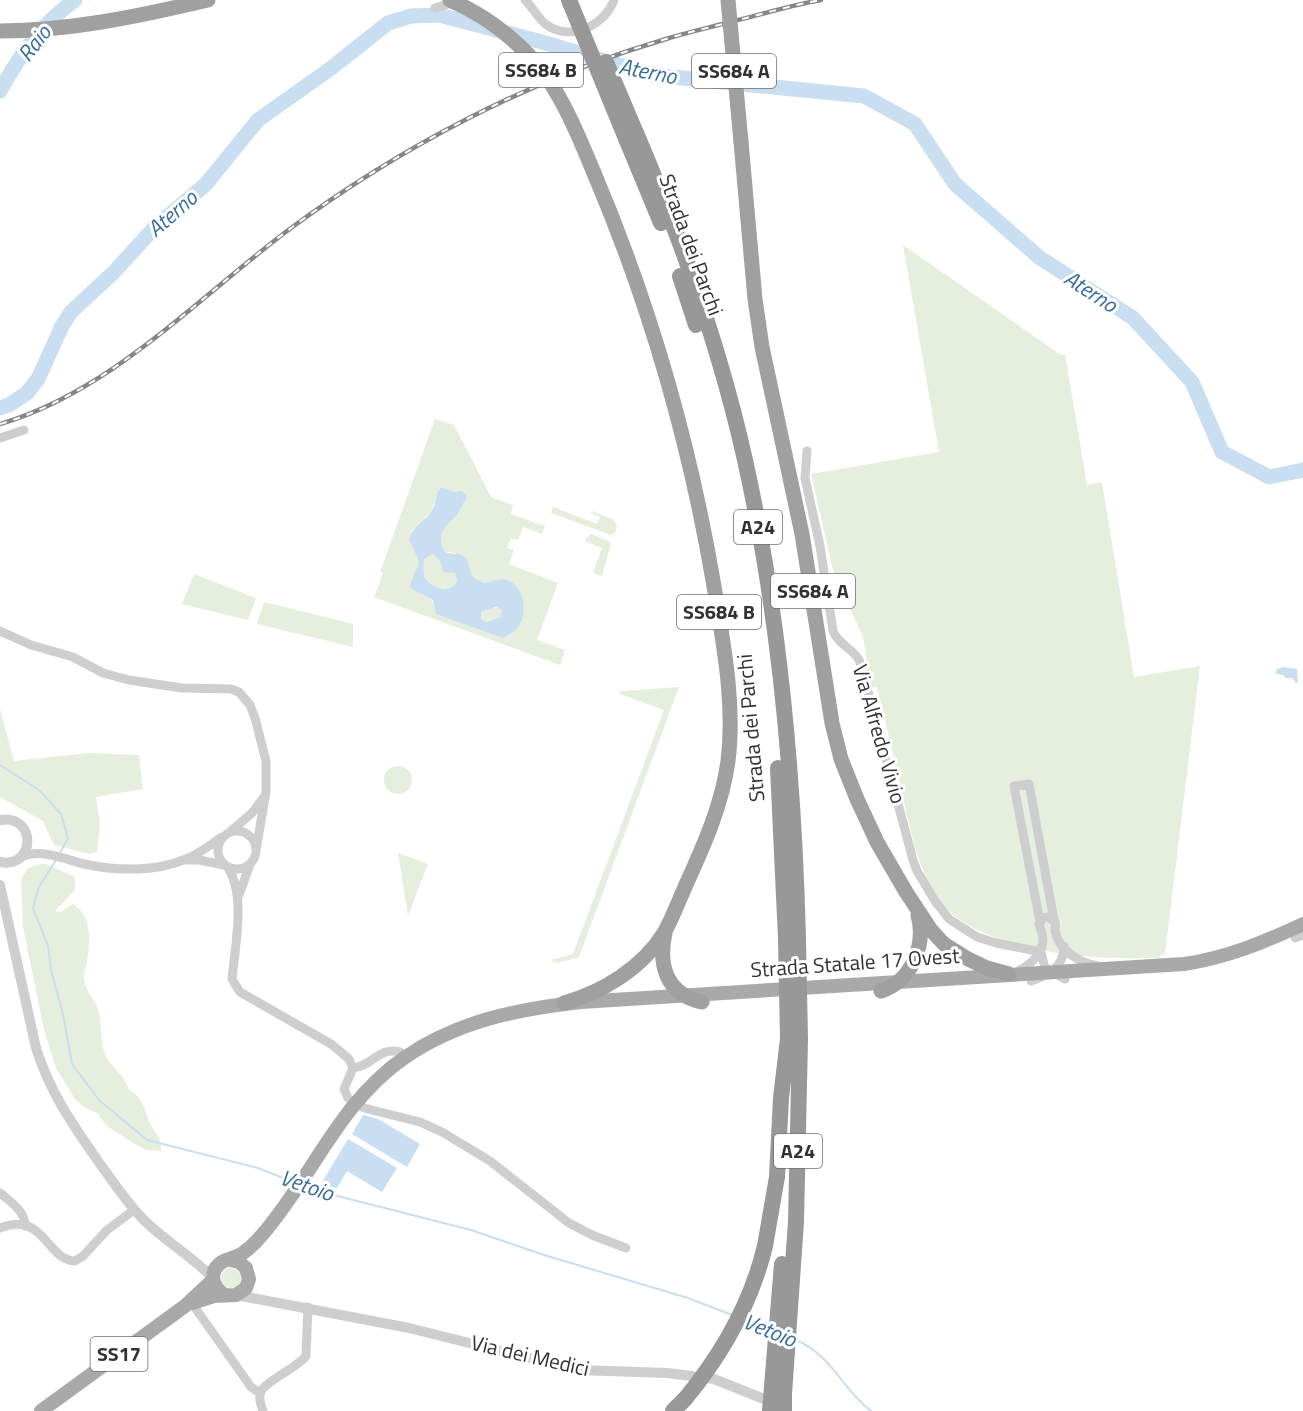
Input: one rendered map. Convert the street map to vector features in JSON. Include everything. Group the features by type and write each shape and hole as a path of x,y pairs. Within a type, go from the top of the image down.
{"highway":[{"path":"0,31 58,28 144,14 208,0"},
{"name":"SS684 B","path":"450,0 491,23 519,46 538,67 560,97 594,172 637,284 660,353 678,418 703,526 726,672 729,739 721,794 701,852 668,925 655,945 626,974 594,992 564,1004"},
{"name":"Strada dei Parchi","path":"569,0 678,236 699,297 725,382 751,490 774,618 792,797 794,1039 799,1145 788,1264 770,1411"},
{"name":"Strada dei Parchi","path":"582,0 631,137"},
{"name":"SS684 A","path":"728,0 755,299 763,358 802,534 836,740 845,771 870,828 916,909 935,936 951,949 980,965 1009,974"},
{"name":"SS684 A","path":"881,991 899,981 914,962 919,945 920,924 916,909"},
{"name":"SS684 B","path":"668,925 663,947 663,966 670,981 684,995"},
{"path":"684,995 702,1002"},
{"path":"673,1411 712,1364 738,1321 757,1277 775,1193 781,1098 794,1039"},
{"name":"Strada dei Parchi","path":"785,1411 788,1264"}],"main road":[{"name":"Strada Statale 17 Ovest","path":"225,1262 245,1252 262,1235 306,1176 355,1102 375,1082 409,1055 451,1032 488,1018 564,1004 1184,964 1211,959 1255,945 1303,924"},
{"name":"Strada Statale 17 Ovest","path":"409,1055 479,1027 534,1014 1149,974 1192,969 1240,958 1300,936"},
{"name":"Strada Statale 17 Ovest","path":"249,1274 252,1256 262,1235"},
{"path":"225,1262 241,1263 249,1274"},
{"name":"SS17","path":"190,1308 213,1279 214,1270 225,1262"},
{"name":"SS17","path":"48,1408 190,1308 211,1296 230,1295 246,1288 249,1274"},
{"path":"213,1279 216,1288 230,1295"}],"street":[{"path":"435,8 462,0"},
{"path":"525,0 548,26 567,31 586,28 600,21 607,14 614,0"},
{"path":"0,438 24,430"},
{"name":"Via Alfredo Vivio","path":"807,452 805,478 820,546 833,631 840,643 854,652 860,662 917,871 940,909 956,924 989,941 1041,952"},
{"path":"0,631 31,645 73,657 103,673 129,680 182,688 231,689 239,692 250,705 262,742 266,761 266,792 256,850 238,897"},
{"path":"1065,979 1051,972 1043,964 1041,952 1043,939 1014,786 1029,784 1056,924 1055,930 1064,946 1082,962 1118,969"},
{"path":"185,860 231,831 252,813 266,792"},
{"path":"0,820 10,819 26,832 26,851 4,872 0,886 29,1019 44,1072 67,1117 134,1210 174,1246 193,1259 213,1279"},
{"path":"231,831 249,835 256,850"},
{"path":"222,837 219,842 218,855 235,881 238,897 232,979 240,992 340,1050 350,1059 353,1068 344,1089 348,1098 370,1110 420,1122 442,1132 490,1161 569,1223 626,1248"},
{"path":"0,862 26,851 104,867 158,866 185,860 199,860 240,870 250,864"},
{"path":"1040,927 1048,917 1054,920"},
{"path":"1040,927 1048,934 1055,930"},
{"path":"1031,981 1051,972 1060,963 1064,946"},
{"path":"1009,974 1027,966 1041,952"},
{"path":"353,1068 359,1068 379,1055 392,1051 409,1055"},
{"path":"0,1193 23,1215 25,1226"},
{"path":"0,1228 25,1226 37,1231 63,1258 75,1261 83,1256 107,1230 134,1210"},
{"path":"193,1259 211,1264 225,1262"},
{"path":"249,1274 258,1292 270,1300"},
{"name":"Via dei Medici","path":"230,1295 308,1307 409,1328 578,1370 668,1373 714,1379 758,1396 785,1411"},
{"path":"263,1411 260,1392 265,1386 299,1364 306,1356 308,1307"},
{"path":"190,1308 251,1387 260,1392"}],"green space":[{"path":"903,245 1061,355 1065,354 1087,485 1102,482 1134,677 1200,666 1165,954 1160,955 1160,958 1102,958 1066,954 1029,947 991,936 958,919 946,908 936,895 921,866 911,833 877,687 871,688 863,637 834,574 811,474 939,452"},
{"path":"435,419 454,425 491,497 513,505 511,514 545,526 542,534 523,527 518,540 511,538 507,548 514,550 509,564 558,583 537,640 565,650 560,665 374,597 383,573 380,572","holes":["441,487 455,492 466,500 442,532 442,546 445,552 455,553 469,564 475,578 482,582 491,582 521,623 510,634 435,607 432,600 416,590 411,583 420,564 411,531 431,512"]},
{"path":"553,507 597,524 600,517 591,513 592,511 612,519 617,525 615,533 611,535 551,513"},
{"path":"591,534 611,544 602,576 593,573 602,548 585,541"},
{"path":"433,554 449,572 455,573 457,581 454,585 446,588 436,587 425,578 424,559"},
{"path":"194,574 256,598 248,620 182,604"},
{"path":"264,602 353,624 353,647 257,624"},
{"path":"493,608 502,610 500,617 487,622 481,619 481,612"},
{"path":"679,687 579,957 558,963 551,960 573,954 664,710 620,694 621,691"},
{"path":"0,709 14,761 89,753 139,755 143,789 96,797 100,824 97,852 88,854 54,845 43,821 0,797"},
{"path":"398,766 408,770 412,780 408,790 398,794 388,790 384,780 388,770"},
{"path":"398,853 428,864 408,916"},
{"path":"46,864 75,877 75,890 55,911 61,912 72,904 84,915 87,922 89,946 84,980 98,1010 105,1054 129,1090 141,1101 160,1139 161,1151 148,1150 136,1145 107,1126 97,1113 85,1108 75,1099 56,1068 44,1030 23,927 21,879 28,868"},
{"path":"231,1268 238,1271 241,1278 238,1285 231,1288 224,1285 221,1278 224,1271"}],"water":[{"path":"441,487 455,492 462,491 466,495 466,500 458,513 442,532 441,540 445,552 466,558 472,575 480,581 487,583 507,580 520,592 524,612 520,624 503,638 436,614 433,600 410,586 418,560 409,540 416,526 432,510","holes":["433,554 440,561 443,572 455,573 457,581 450,588 437,587 425,578 424,559","496,607 502,610 500,617 487,622 481,619 481,612"]},
{"path":"1282,667 1297,669 1298,682 1276,674 1276,670"},
{"path":"363,1115 378,1119 420,1144 407,1167 352,1134"},
{"path":"348,1139 397,1168 382,1192 347,1171 337,1188 321,1184"}],"waterway":[{"name":"Raio","path":"0,91 32,41 52,19 75,0"},
{"name":"Aterno","path":"0,408 27,393 38,379 62,326 71,312 114,272 155,227 206,184 258,120 330,69 388,23 411,16 439,15 542,42 652,75 864,96 915,124 955,184 1040,258 1133,318 1192,382 1222,452 1269,477 1303,470"},
{"name":"Vetoio","path":"0,765 39,790 61,814 68,838 60,853"},
{"name":"Vetoio","path":"56,860 39,887 33,908 48,946 51,970 63,1014 72,1064 99,1100 147,1140 258,1168 296,1183"},
{"name":"Vetoio","path":"304,1186 471,1230 544,1255 688,1298 732,1315"},
{"name":"Vetoio","path":"745,1321 771,1331"},
{"name":"Vetoio","path":"796,1340 819,1354 852,1393 871,1411"}],"railway":[{"path":"0,424 40,409 79,390 115,367 186,314 287,231 330,200 375,171 468,118 516,95 615,55 683,34 821,0"}]}
